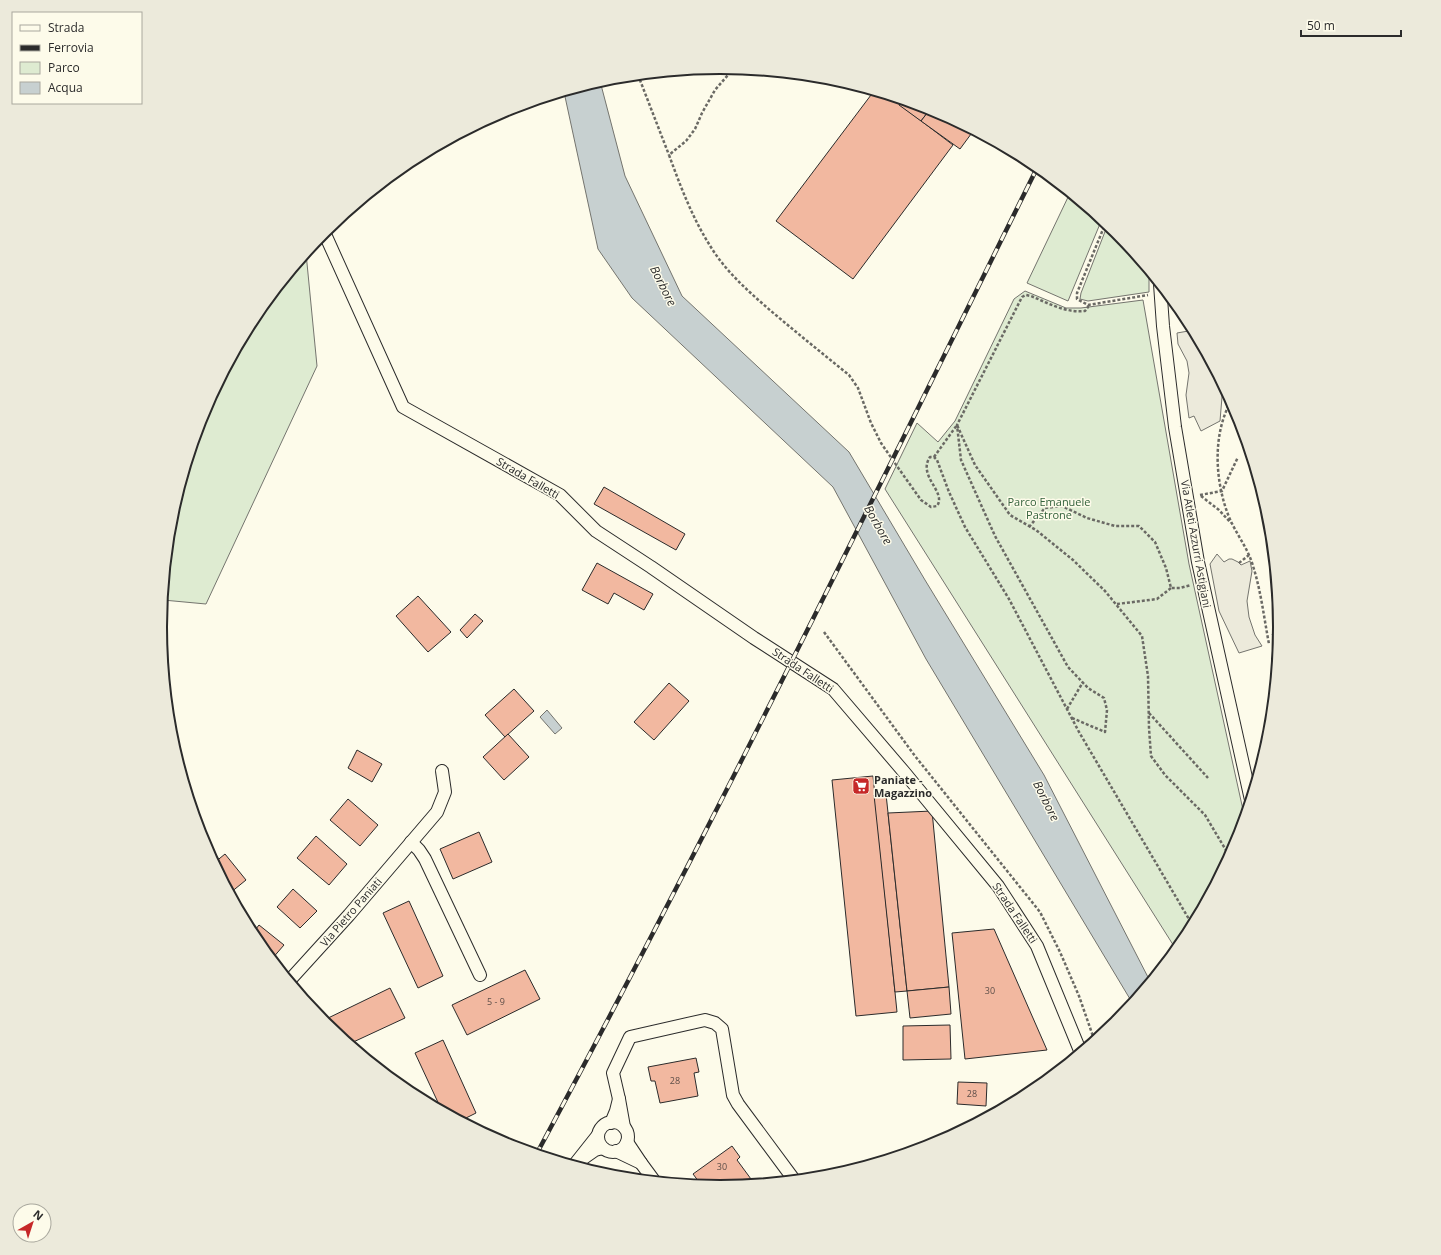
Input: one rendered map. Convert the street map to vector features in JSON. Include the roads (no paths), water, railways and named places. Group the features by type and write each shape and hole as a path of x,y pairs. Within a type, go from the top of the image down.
{"street":[{"name":"Strada Falletti","path":"327,238 403,407 560,495 596,531 833,689 998,886 1037,946 1079,1049"},
{"name":"Via Atleti Azzurri Astigiani","path":"1160,291 1164,337 1175,427 1200,576 1249,791"},
{"name":"Via Pietro Paniati","path":"292,977 349,915 437,812 444,792 442,771"},
{"path":"411,842 425,859 480,975"},
{"path":"616,1151 625,1146 628,1137 624,1127 613,1073 630,1037 705,1020 715,1023 722,1030 733,1095 791,1176"},
{"path":"611,1122 616,1111 619,1098"},
{"path":"577,1162 598,1135 603,1126 611,1122 616,1122 624,1127"},
{"path":"598,1135 600,1144 603,1148"},
{"path":"627,1142 651,1176"},
{"path":"578,1162 595,1150 603,1148 616,1151 641,1163"}],"water":[{"name":"Borbore","path":"602,88 625,176 682,296 849,452 1044,775 1148,978 1130,999 926,659 833,487 632,298 598,249 565,97"},
{"path":"547,710 562,728 555,734 540,717"}],"railway":[{"path":"538,1150 728,786 1035,172"}],"place":[{"name":"Paniate - Magazzino","path":"861,786"}],"park label":[{"name":"Parco Emanuele Pastrone","path":"1049,508"}]}
